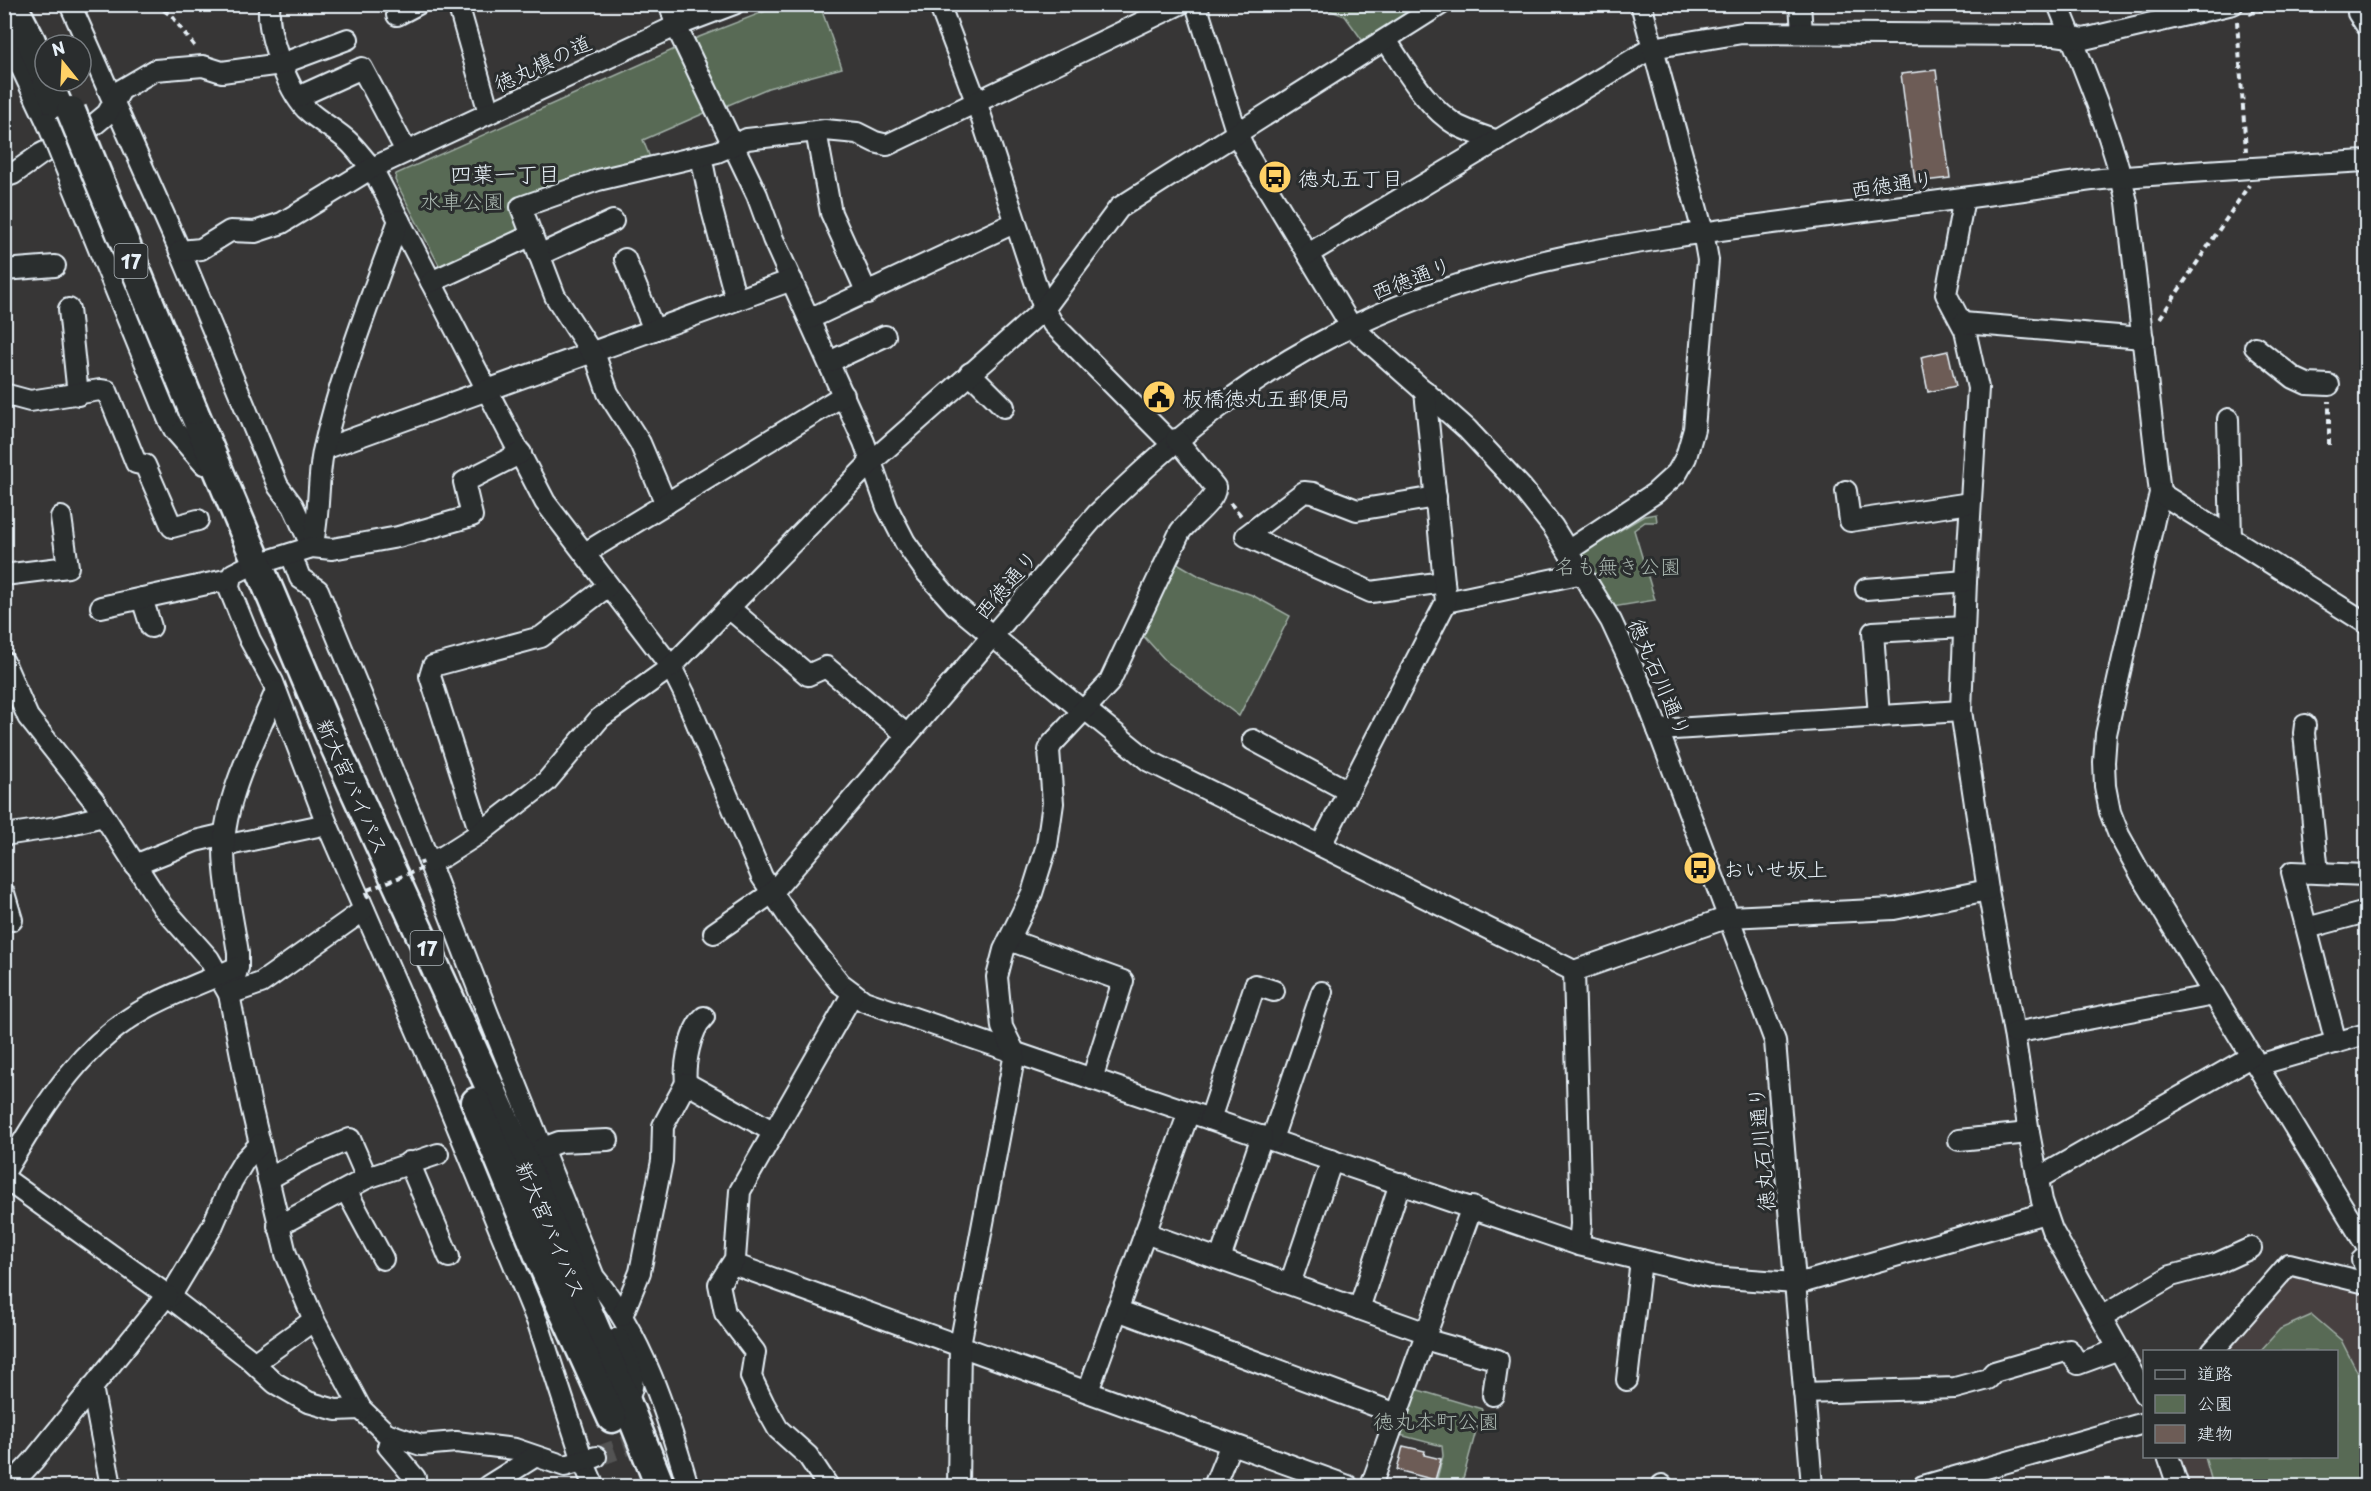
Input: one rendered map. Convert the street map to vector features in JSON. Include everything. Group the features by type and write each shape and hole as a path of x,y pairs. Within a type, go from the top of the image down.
{"highway":[{"path":"12,4 33,46"},
{"path":"22,4 36,33"},
{"name":"新大宮バイパス","path":"51,93 319,751 444,1023 542,1263 641,1486"},
{"name":"新大宮バイパス","path":"59,93 60,116"},
{"name":"新大宮バイパス","path":"182,414 204,464 244,570 332,740 523,1160 660,1486"}],"street":[{"path":"70,4 180,251 278,486 293,506 312,548"},
{"path":"270,4 268,12 271,34 281,64 298,97 305,108 350,143 372,168 545,502 671,667 753,859 772,892 840,983 864,1001 1579,1245 1711,1277 1795,1283 2045,1214"},
{"path":"398,15 418,4"},
{"path":"458,4 489,113"},
{"path":"670,4 676,26 757,195 773,239 844,395 887,507 905,542 926,572 955,605 1149,761 1574,971 1729,917 1894,909 1988,890"},
{"name":"徳丸槙の道","path":"180,251 201,249 230,231 255,232 282,223 372,168 406,151 676,26 734,4"},
{"path":"939,4 976,101 1044,309 1053,324 1174,442 1221,496 1212,499 1188,521 1180,532 1109,683 1049,750 1053,803 1047,845 1032,893 1004,950 997,977 1002,1026 1016,1053 960,1345 958,1486"},
{"path":"666,504 640,443 608,393 597,361 555,296 521,207 598,180 701,156 747,139 816,131 857,134 887,145 1180,4"},
{"name":"徳丸石川通り","path":"1196,4 1238,134 1247,154 1352,326 1494,456 1522,488 1569,549 1611,621 1628,656 1775,1041 1812,1486"},
{"path":"425,861 444,856 480,833 546,782 600,718 671,667 871,462 1044,309 1119,208 1441,4"},
{"path":"1569,549 1655,493 1677,473 1686,457 1694,429 1708,260 1703,232 1641,4"},
{"path":"1800,4 1802,33"},
{"path":"2058,4 2077,48 2127,202 2160,493 2106,734 2105,786 2110,812 2119,835 2367,1245"},
{"path":"1308,254 1652,48 1742,33 2055,36 2084,39 2240,10"},
{"name":"17","path":"4,31 60,116"},
{"path":"4,177 13,174 41,154 89,129 107,114 122,90 155,70 203,66 222,72 281,64 348,39"},
{"path":"1386,40 1439,112 1458,125 1498,141"},
{"path":"298,97 362,68 406,151"},
{"path":"816,131 831,213 867,293"},
{"path":"701,156 712,210 736,300"},
{"name":"西徳通り","path":"714,933 772,892 1097,513 1174,442 1263,376 1352,326 1454,286 1540,261 1601,248 1703,232 2121,178 2367,161"},
{"path":"1964,198 1946,294 1963,323 1978,388 1970,503 1961,711 1988,890 2037,1179 2045,1214 2143,1391"},
{"path":"312,548 317,530 324,449 343,377 399,220"},
{"path":"538,255 613,221"},
{"path":"809,319 1014,223"},
{"path":"431,282 532,235"},
{"path":"625,260 654,330"},
{"path":"4,270 55,266"},
{"path":"324,449 792,280"},
{"path":"69,309 78,395"},
{"path":"1963,323 2144,338"},
{"path":"829,362 885,336"},
{"path":"2255,347 2294,378 2307,384 2329,385"},
{"path":"970,373 1004,407"},
{"path":"4,394 30,401 100,390 107,391 135,463 145,465 172,526 198,520"},
{"path":"1321,846 1445,592 1425,391"},
{"path":"585,553 844,395"},
{"path":"2228,419 2231,538"},
{"path":"100,607 244,570 312,548 332,549 398,537 472,516 464,482 521,453"},
{"path":"1846,490 1850,521 1970,503"},
{"path":"1436,497 1357,510 1313,493 1304,492 1250,525 1246,536 1371,592 1445,592 1583,573"},
{"path":"2160,493 2367,623"},
{"path":"4,575 68,567 61,517"},
{"path":"291,554 300,578 318,590 425,861 632,1370 634,1383 632,1393 626,1401"},
{"path":"244,570 229,588 250,640 276,691 327,824 366,904 538,1323 590,1459 594,1486"},
{"path":"1866,589 1966,581"},
{"path":"480,833 430,676 433,666 541,637 608,586"},
{"path":"142,598 151,627"},
{"path":"729,608 808,675 826,668 907,735"},
{"path":"1879,717 1873,632 1964,627"},
{"path":"4,662 28,717 95,802 162,906 202,948 229,994 260,1144 286,1254 314,1320 361,1409 415,1478"},
{"path":"229,994 238,967 238,953 225,868 225,840 234,792 276,691"},
{"path":"1658,730 1961,711"},
{"path":"2305,724 2318,873"},
{"path":"1253,740 1348,791"},
{"path":"4,835 103,816"},
{"path":"135,865 195,841 225,840 327,824"},
{"path":"2336,1043 2292,872 2367,875"},
{"path":"4,893 12,920"},
{"path":"229,994 261,982 366,904"},
{"path":"2307,928 2367,912"},
{"path":"1010,940 1123,981 1092,1079"},
{"path":"4,1173 52,1094 87,1054 111,1033 149,1007 238,967"},
{"path":"1574,971 1581,1224 1579,1245"},
{"path":"1210,1119 1255,985 1274,991"},
{"path":"1220,1259 1322,992"},
{"path":"828,1486 808,1456 778,1429 757,1392 752,1377 754,1352 725,1313 719,1284 735,1259 740,1191 853,993"},
{"path":"2013,1033 2214,995"},
{"path":"622,1316 640,1272 662,1161 663,1126 686,1083 685,1068 697,1023 704,1017"},
{"path":"2037,1179 2255,1060 2367,1034"},
{"path":"686,1083 774,1132"},
{"path":"1088,1391 1189,1112"},
{"path":"1959,1140 2029,1133"},
{"path":"268,1179 304,1159 350,1140 367,1178"},
{"path":"543,1148 560,1142 608,1140"},
{"path":"10,1486 169,1296 212,1227 232,1181 244,1161 260,1144"},
{"path":"278,1226 367,1178 438,1154"},
{"path":"1290,1284 1332,1160"},
{"path":"409,1162 448,1257"},
{"path":"4,1178 169,1296 275,1383 308,1402 336,1410 361,1409"},
{"path":"1359,1309 1400,1183"},
{"path":"346,1190 383,1259"},
{"path":"1371,1486 1472,1207"},
{"path":"1145,1233 1498,1360 1493,1395"},
{"path":"2102,1317 2171,1276 2216,1264 2251,1248"},
{"path":"2367,1257 2362,1260 2367,1268"},
{"path":"1627,1380 1641,1260"},
{"path":"733,1264 1348,1486"},
{"path":"2214,1350 2289,1264 2367,1283"},
{"path":"594,1277 613,1300 622,1316 657,1391 661,1430 688,1486"},
{"path":"1117,1310 1397,1414"},
{"path":"254,1364 314,1320"},
{"path":"1804,1393 1955,1388 1988,1379 1994,1372 2069,1350 2078,1364 2119,1349"},
{"path":"92,1387 111,1486"},
{"path":"1923,1486 2143,1424"},
{"path":"383,1437 386,1433 421,1445 456,1442 515,1449 565,1466 590,1459"},
{"path":"1214,1486 1231,1444"},
{"path":"488,1486 534,1457"},
{"path":"2169,1458 2178,1486"}],"path":[{"path":"155,4 172,16 212,70"},
{"path":"2240,10 2276,4"},
{"path":"2329,385 2329,445"},
{"path":"1221,496 1250,525"},
{"path":"366,904 365,891 423,868 425,861"}],"shaded area":[{"path":"2297,1270 2366,1288 2366,1486 2186,1486 2177,1458 2338,1458 2338,1350 2215,1350"}],"green space":[{"path":"784,4 820,5 842,68 768,88 726,106 694,39"},
{"path":"1315,5 1425,5 1365,44 1345,16"},
{"name":"水車公園","path":"677,48 707,112 643,140 651,160 531,194 517,234 446,268 440,267 395,180 396,174"},
{"name":"名も無き公園","path":"1656,514 1657,522 1645,522 1634,530 1655,600 1613,607 1582,553 1644,516"},
{"path":"1172,560 1201,577 1252,595 1290,616 1239,716 1166,661 1139,631"},
{"path":"2312,1315 2341,1340 2366,1389 2366,1486 2213,1486 2205,1458 2338,1458 2338,1350 2261,1350 2280,1329"},
{"name":"徳丸本町公園","path":"1415,1389 1482,1409 1461,1486 1435,1486 1443,1456 1442,1446 1400,1435"}],"building":[{"path":"1936,70 1950,178 1915,182 1901,74"},
{"path":"1948,351 1956,386 1928,392 1921,357"},
{"path":"1403,1446 1425,1451 1424,1455 1441,1459 1435,1480 1397,1470"}],"tunnel":[{"path":"596,1457 653,1436"}],"place":[{"name":"徳丸五丁目","path":"1275,177"},
{"name":"板橋徳丸五郵便局","path":"1159,397"},
{"name":"おいせ坂上","path":"1700,868"}],"district":[{"name":"四葉一丁目","path":"505,172"}]}
